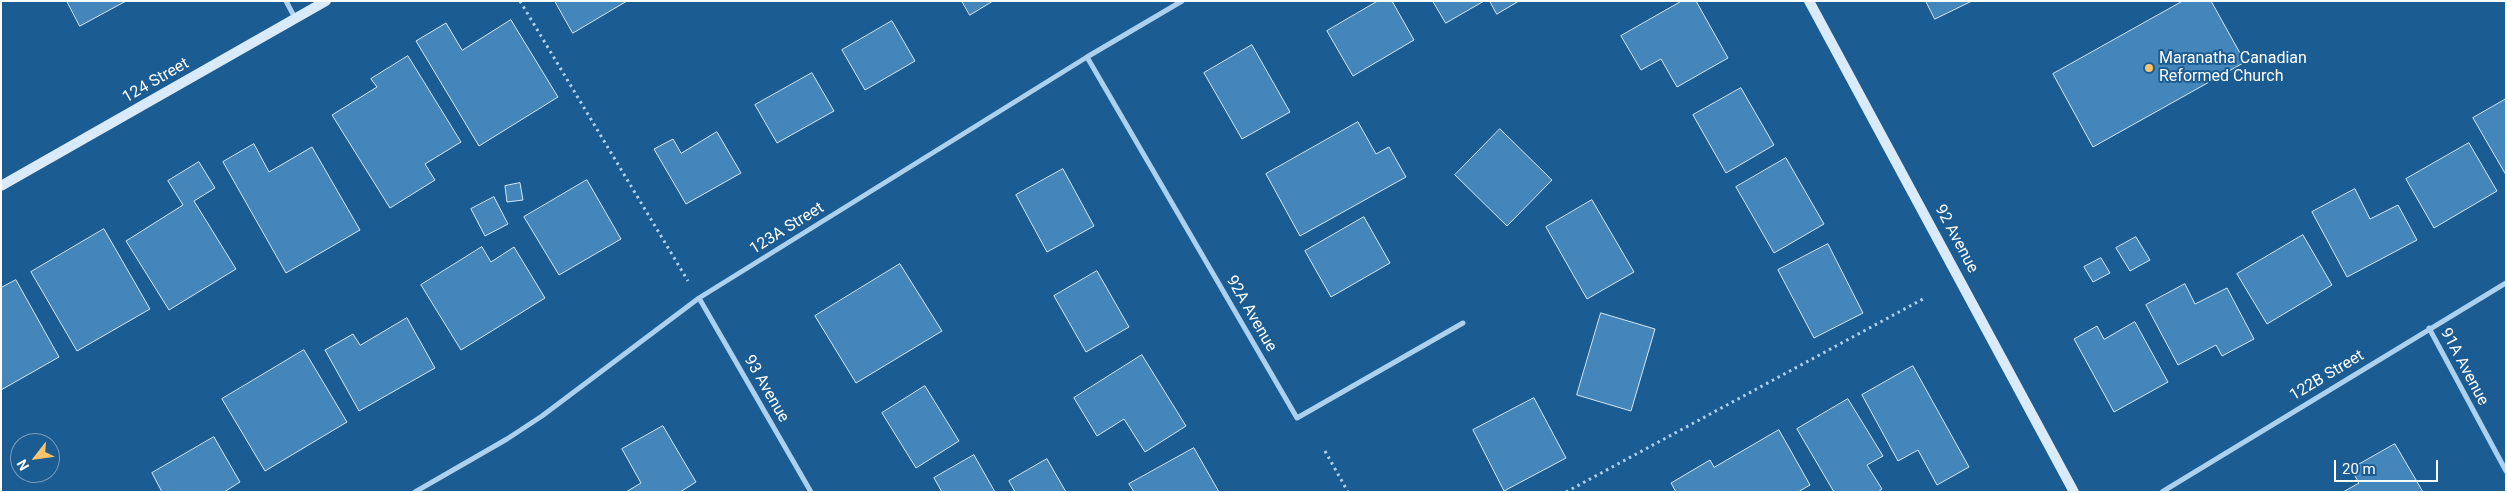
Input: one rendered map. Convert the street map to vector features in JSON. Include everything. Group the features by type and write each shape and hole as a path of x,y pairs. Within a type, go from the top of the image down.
{"street":[{"path":"286,1 296,19"},
{"name":"124 Street","path":"1,186 326,1"},
{"name":"123A Street","path":"415,492 514,434 699,298 1086,57 1182,1"},
{"name":"92 Avenue","path":"1809,1 2074,492"},
{"name":"92A Avenue","path":"1086,57 1297,418 1462,323"},
{"name":"122B Street","path":"2162,492 2429,328 2506,283"},
{"name":"93 Avenue","path":"699,298 811,492"},
{"name":"91A Avenue","path":"2429,328 2506,470"}],"path":[{"path":"520,1 689,282"},
{"path":"1566,492 1923,299"},
{"path":"1325,451 1348,492"}],"building":[{"path":"67,1 126,1 80,26"},
{"path":"555,1 627,1 573,33"},
{"path":"962,1 993,1 970,15"},
{"path":"1378,1 1392,1 1414,40 1353,76 1327,31"},
{"path":"1433,1 1484,1 1446,23"},
{"path":"1490,1 1519,1 1497,14"},
{"path":"1682,1 1696,1 1728,58 1677,87 1661,59 1641,70 1621,36"},
{"path":"1926,1 1972,1 1935,19"},
{"name":"Maranatha Canadian Reformed Church","path":"2183,1 2211,1 2245,62 2093,147 2053,74"},
{"path":"511,20 558,97 479,146 416,41 446,23 462,50"},
{"path":"892,21 915,61 865,90 842,50"},
{"path":"1252,45 1290,112 1242,139 1204,73"},
{"path":"408,56 461,142 425,164 435,180 390,208 332,115 377,87 371,79"},
{"path":"812,73 834,111 777,143 755,105"},
{"path":"1741,88 1774,145 1726,173 1693,115"},
{"path":"2506,99 2506,175 2473,118"},
{"path":"1358,122 1376,154 1389,147 1406,177 1300,236 1266,174"},
{"path":"1500,129 1552,180 1507,226 1455,175"},
{"path":"717,132 741,173 686,204 654,149 673,139 681,153"},
{"path":"2469,143 2497,191 2434,228 2406,179"},
{"path":"254,144 269,172 312,147 360,230 286,273 223,162"},
{"path":"1786,158 1824,224 1774,253 1736,187"},
{"path":"199,162 215,188 194,201 236,269 169,310 126,241 183,205 168,181"},
{"path":"1063,169 1094,226 1047,252 1016,195"},
{"path":"587,180 621,239 559,275 524,217"},
{"path":"520,183 523,200 507,202 505,186"},
{"path":"2355,189 2370,219 2398,205 2417,240 2347,277 2312,212"},
{"path":"494,197 508,224 485,236 471,209"},
{"path":"1592,200 1634,272 1587,299 1546,227"},
{"path":"1364,217 1390,263 1331,297 1305,251"},
{"path":"104,229 150,309 77,351 31,272"},
{"path":"2303,235 2332,285 2267,324 2237,274"},
{"path":"2136,237 2150,260 2130,271 2116,248"},
{"path":"1828,244 1863,313 1814,338 1778,270"},
{"path":"482,247 491,262 514,247 545,298 461,350 421,285"},
{"path":"2101,258 2110,273 2093,282 2084,267"},
{"path":"900,264 942,331 856,383 815,316"},
{"path":"1097,271 1129,327 1086,352 1054,296"},
{"path":"16,280 59,357 1,390 1,288"},
{"path":"2185,284 2195,304 2227,288 2254,339 2222,356 2216,345 2178,365 2146,305"},
{"path":"1601,313 1655,329 1631,411 1577,395"},
{"path":"407,318 435,368 359,411 325,350 353,334 360,345"},
{"path":"2135,322 2168,382 2114,412 2074,339 2097,326 2104,339"},
{"path":"304,350 347,422 265,471 222,399"},
{"path":"1142,355 1186,426 1145,452 1124,419 1097,436 1074,398"},
{"path":"1913,366 1969,467 1937,485 1918,450 1898,461 1862,395"},
{"path":"925,386 959,441 916,468 882,413"},
{"path":"1534,398 1566,458 1504,491 1473,430"},
{"path":"1848,399 1883,456 1867,465 1882,489 1878,492 1834,492 1797,429"},
{"path":"663,426 696,482 680,492 626,492 641,483 622,449"},
{"path":"1779,430 1810,485 1798,492 1676,492 1671,483 1710,460 1714,467"},
{"path":"214,437 240,482 224,492 162,492 152,473"},
{"path":"2395,444 2423,492 2343,492 2359,483 2351,469"},
{"path":"1194,448 1219,492 1134,492 1129,484"},
{"path":"974,455 995,492 942,492 934,478"},
{"path":"1047,459 1066,492 1015,492 1009,481"}],"place":[{"name":"Maranatha Canadian Reformed Church","path":"2149,68"}]}
